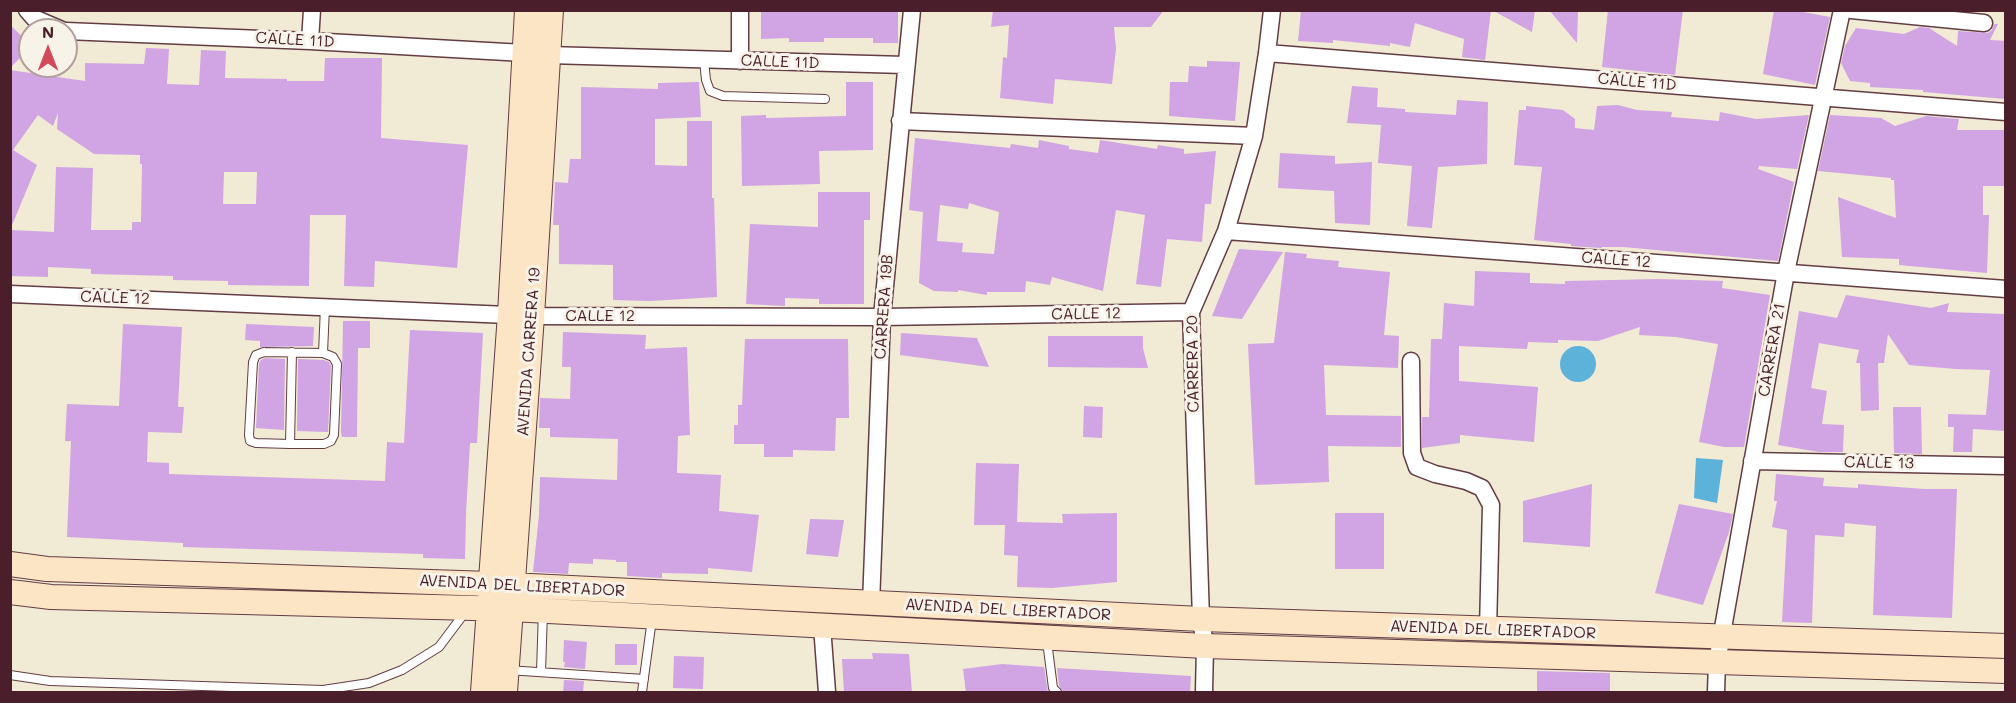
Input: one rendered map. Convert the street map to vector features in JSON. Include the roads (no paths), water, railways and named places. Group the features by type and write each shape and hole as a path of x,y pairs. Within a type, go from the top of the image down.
{"main road":[{"name":"AVENIDA CARRERA 19","path":"521,315 524,53 527,10"},
{"name":"AVENIDA CARRERA 19","path":"483,693 489,609 501,584 521,315 551,10"},
{"name":"AVENIDA DEL LIBERTADOR","path":"10,564 47,569 501,584 1201,619 2006,646"},
{"name":"AVENIDA DEL LIBERTADOR","path":"10,592 51,597 543,611 1205,646 2006,671"},
{"name":"AVENIDA CARRERA 19","path":"489,609 506,681"}],"street":[{"path":"310,41 312,10"},
{"path":"740,10 740,61"},
{"name":"CARRERA 19B","path":"871,604 882,317 912,10"},
{"name":"CARRERA 20","path":"1204,693 1205,646 1201,619 1191,312 1226,231 1254,136 1268,53 1272,10"},
{"name":"CARRERA 21","path":"1716,693 1721,637 1786,272 1842,10"},
{"path":"1851,10 1984,23"},
{"name":"CALLE 11D","path":"78,32 524,53"},
{"name":"CALLE 11D","path":"1268,53 2006,112"},
{"name":"CALLE 11D","path":"548,55 905,65"},
{"path":"900,121 1254,136"},
{"name":"CALLE 12","path":"1226,231 2006,289"},
{"name":"CALLE 12","path":"10,294 521,315 882,317 1191,312"},
{"path":"1411,361 1412,453 1417,467 1482,488 1491,505 1488,630"},
{"name":"CALLE 13","path":"1752,461 2006,466"},
{"path":"822,626 827,693"}],"lane":[{"path":"704,60 706,80 710,91 723,96 825,99"},
{"path":"323,353 325,307"},
{"path":"264,352 292,352 323,353 333,357 337,364 334,435 331,441 324,444 250,441 253,362 256,355 264,352"},
{"path":"290,444 292,352"},
{"path":"10,675 50,681 311,690 335,688 369,683 402,670 439,647 489,609"},
{"path":"541,672 543,611"},
{"path":"642,693 652,617"},
{"path":"1047,638 1053,688 1057,693"},
{"path":"506,681 541,672 644,679"}],"water":[{"path":"1578,346 1591,351 1596,364 1591,377 1578,382 1565,377 1560,364 1565,351"},
{"path":"1696,458 1723,460 1717,503 1694,498"}]}
